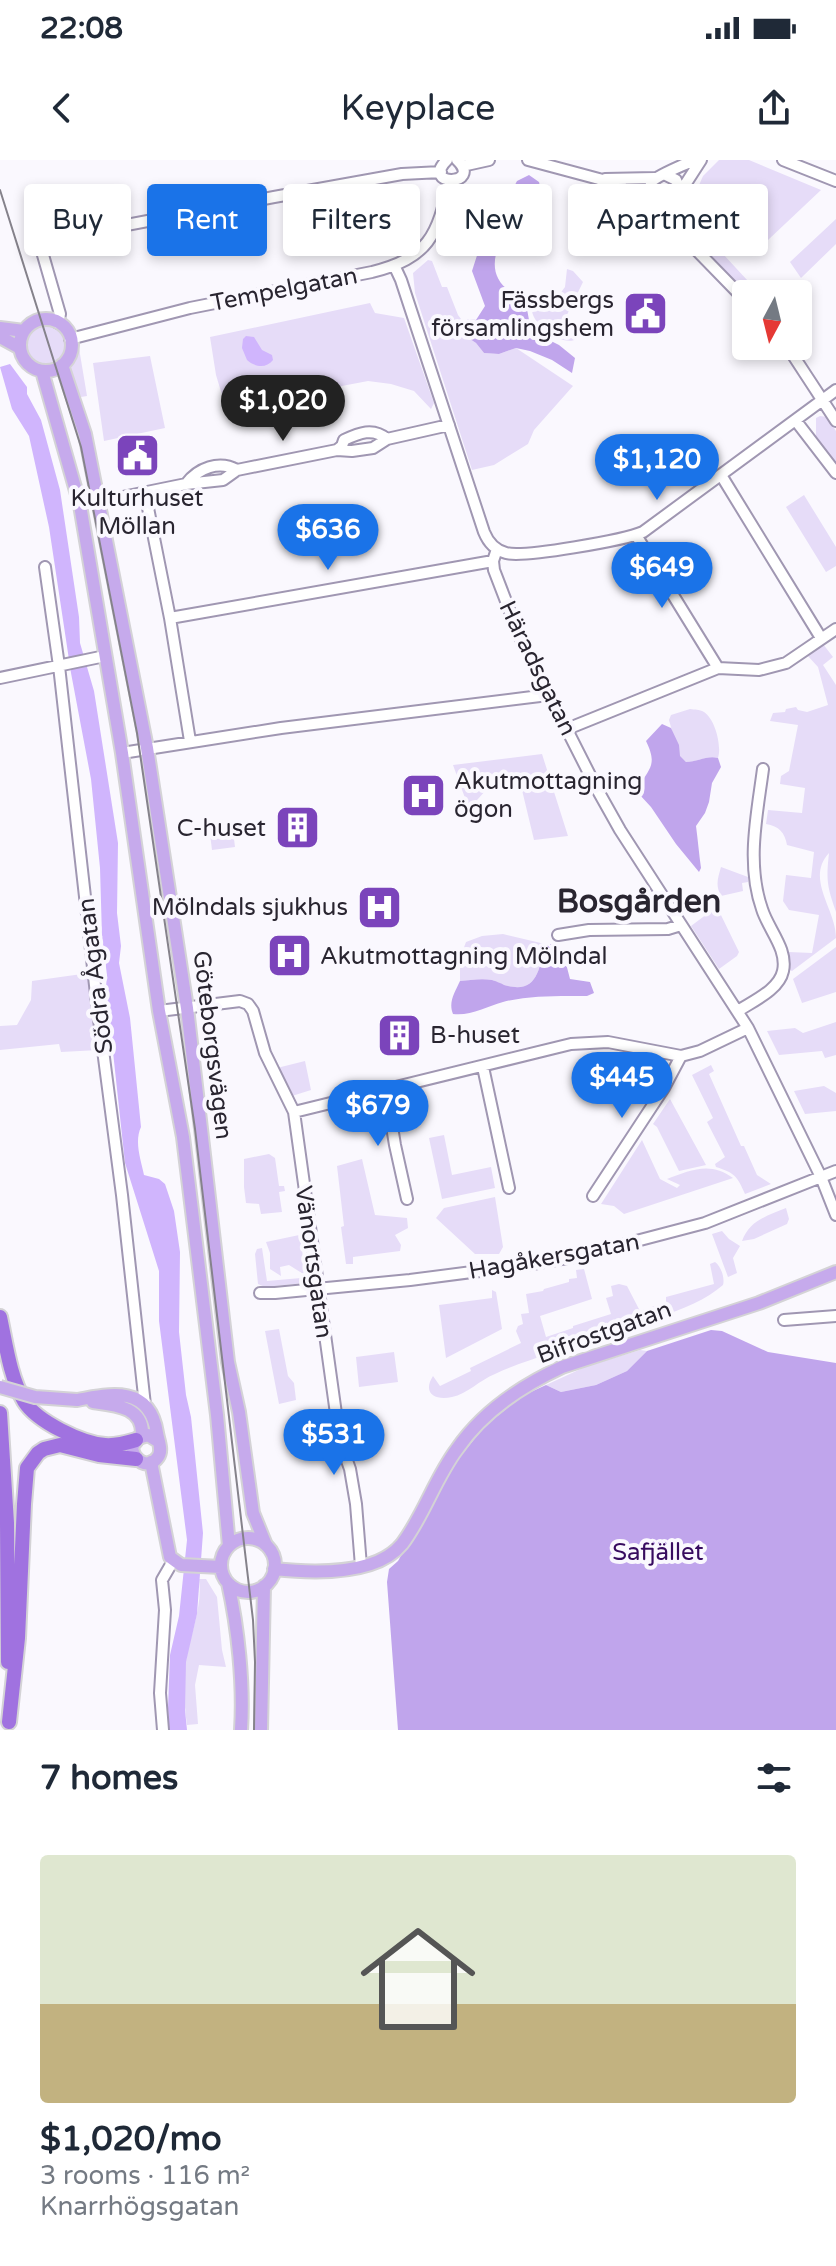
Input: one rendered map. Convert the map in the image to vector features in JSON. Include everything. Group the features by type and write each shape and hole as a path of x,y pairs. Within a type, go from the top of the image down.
{"highway":[{"path":"0,1317 16,1382 31,1410 58,1428 98,1444 114,1445 139,1438"},
{"path":"0,1413 7,1523 9,1726"},
{"path":"9,1726 18,1638 27,1468 38,1453 60,1445 99,1455 136,1459"}],"main road":[{"path":"20,348 24,331 32,323 50,320 66,330 70,339 69,355 62,365 42,371"},
{"path":"0,328 24,331"},
{"name":"Göteborgsvägen","path":"0,337 20,348 27,363 42,371 80,505 122,753 159,1011 192,1198 229,1546 222,1557 221,1567"},
{"name":"Göteborgsvägen","path":"62,365 85,434 147,748 187,1008 228,1362 239,1412 253,1513 272,1554 274,1569"},
{"name":"Bifrostgatan","path":"274,1569 312,1572 361,1566 386,1557 401,1545 445,1465 464,1438 497,1406 525,1386 562,1367 759,1303 836,1272"},
{"path":"0,1387 35,1397 77,1400 129,1395 145,1405 154,1419 160,1454 151,1462 143,1463 136,1459 132,1447 143,1426 140,1418 134,1412 94,1399"},
{"path":"139,1438 151,1436 158,1441"},
{"path":"151,1462 167,1548 177,1563 221,1567 228,1583 241,1683 241,1730"},
{"path":"229,1546 248,1538 266,1545"},
{"path":"228,1583 237,1590 253,1591 264,1586 274,1569"},
{"path":"261,1730 264,1586"}],"street":[{"name":"Tempelgatan","path":"70,339 190,308 394,265 420,252 431,239 437,226 445,176 441,166 446,160"},
{"path":"58,323 60,314 43,255 45,244 95,231 402,174 445,176 454,181 463,171 460,163 489,160"},
{"path":"528,160 611,184"},
{"path":"653,184 694,160"},
{"path":"686,184 701,160"},
{"path":"783,160 836,181"},
{"path":"599,179 661,177 676,180 677,184"},
{"path":"703,256 732,287"},
{"path":"394,265 484,532 488,541 505,553 526,554 636,535 653,527 836,390"},
{"path":"796,360 836,421"},
{"path":"796,421 836,473"},
{"path":"98,502 186,484 200,470 227,465 237,470 337,450 373,448 387,439 449,425"},
{"path":"337,450 344,440 368,432 376,431 387,439"},
{"path":"721,475 821,638"},
{"path":"145,493 190,741"},
{"path":"636,535 718,668"},
{"path":"170,618 493,561 497,549"},
{"name":"Häradsgatan","path":"493,561 511,618 548,693 620,830 748,1028 821,1177 836,1215"},
{"name":"Södra Ågatan","path":"45,567 62,666 98,1012 145,1405"},
{"path":"567,729 718,668 770,669 786,663 836,629"},
{"path":"0,678 105,656"},
{"path":"122,753 281,728 548,693"},
{"path":"738,1011 777,984 784,967 782,951 763,914 754,874 754,832 763,769"},
{"path":"558,935 589,930 668,929 681,925"},
{"name":"Vänortsgatan","path":"159,1011 240,1001 248,1004 253,1011 265,1053 294,1112 338,1428"},
{"path":"294,1112 571,1044 619,1043 681,1056 700,1051 748,1028"},
{"path":"593,1196 664,1088 681,1056"},
{"path":"483,1067 509,1188"},
{"path":"386,1090 407,1199"},
{"name":"Hagåkersgatan","path":"260,1293 410,1280 579,1256 705,1223 836,1171"},
{"path":"784,1320 836,1316"},
{"path":"129,1395 142,1386"},
{"path":"340,1441 350,1469 356,1504 361,1566"},
{"path":"163,1730 160,1693 165,1610 162,1580 177,1563"}],"shaded area":[{"path":"719,160 749,160 821,190 768,240 768,184 700,184"},
{"path":"836,219 836,244 801,278 790,262"},
{"path":"709,256 725,256 747,280 734,280"},
{"path":"428,260 432,261 442,287 447,287 464,323 464,335 484,353 499,354 516,348 573,386 534,430 528,444 494,465 472,470 415,293 413,273"},
{"path":"567,269 583,282 565,319 567,326 577,329 588,323 581,336 571,341 557,338 543,329 532,310 533,299 559,295 565,287"},
{"path":"370,303 375,313 404,318 434,403 431,409 414,391 368,381 226,408 216,375 210,337"},
{"path":"45,326 59,332 65,346 59,360 45,366 31,360 25,346 31,332"},
{"path":"246,336 254,337 262,350 272,355 270,363 260,366 247,360 242,348"},
{"path":"79,348 87,396 81,397 71,372 72,361"},
{"path":"150,356 165,428 104,441 93,363"},
{"path":"10,364 27,387 27,394 41,420 60,490 80,643 94,691 118,843 119,963 130,1018 141,1127 139,1151 144,1175 165,1184 174,1211 180,1252 179,1332 203,1533 197,1614 186,1662 187,1730 169,1730 170,1655 179,1616 187,1540 159,1321 159,1271 125,1163 106,987 100,868 91,779 49,527 29,436 12,409 0,367"},
{"path":"827,417 836,431 836,464 816,438 816,418"},
{"path":"804,495 836,547 836,566 826,572 786,507"},
{"path":"823,644 833,657 823,665 836,685 836,912 828,883 829,853 820,873 836,938 792,971 788,969 789,952 812,953 819,915 789,910 783,901 786,875 811,878 814,852 787,845 781,831 766,824 768,810 802,813 805,788 780,784 781,776 789,771 798,725 770,721 773,713 785,712 786,709 796,707 807,712 828,705 818,667 807,655"},
{"path":"690,709 704,712 711,720 718,740 718,758 686,762 679,756 669,720 671,715"},
{"path":"542,754 568,836 534,840 522,790 505,777 495,780 469,809 453,765"},
{"path":"232,823 235,847 212,850 209,826"},
{"path":"721,867 748,877 748,882 742,883 743,891 721,896 718,878"},
{"path":"710,906 718,909 739,952 719,969 691,926 707,914"},
{"path":"503,934 545,944 535,978 524,986 515,987 488,979 460,981 460,958 466,942 482,936"},
{"path":"836,947 836,992 802,1003 793,979"},
{"path":"89,973 99,1050 61,1052 59,1044 0,1050 0,1026 17,1025 31,1000 32,981"},
{"path":"836,1022 836,1055 825,1058 822,1051 779,1055 767,1031 795,1028 803,1033"},
{"path":"305,1061 311,1090 292,1096 277,1068"},
{"path":"711,1065 714,1071 709,1074 741,1146 744,1146 757,1175 771,1184 745,1194 735,1176 715,1164 725,1157 707,1122 713,1118 692,1075"},
{"path":"824,1086 836,1093 836,1111 805,1114 794,1091"},
{"path":"670,1099 706,1165 679,1171 653,1124"},
{"path":"444,1135 452,1175 491,1167 495,1188 442,1199 429,1138"},
{"path":"642,1140 660,1179 677,1188 680,1185 667,1179 700,1169 717,1170 733,1178 624,1214 614,1206 601,1204"},
{"path":"269,1154 275,1158 279,1186 284,1186 285,1191 279,1192 282,1212 261,1214 259,1204 246,1203 244,1159"},
{"path":"362,1159 375,1215 407,1218 408,1228 395,1235 401,1245 400,1251 353,1257 353,1264 346,1264 337,1166"},
{"path":"495,1197 503,1247 499,1254 475,1254 436,1218 444,1208"},
{"path":"786,1208 787,1224 742,1241 754,1223"},
{"path":"722,1231 740,1246 733,1258 737,1273 728,1277 712,1234"},
{"path":"304,1234 301,1241 305,1275 289,1265 280,1267 281,1276 270,1269 266,1242"},
{"path":"262,1248 267,1281 301,1278 304,1283 265,1287 258,1284 255,1254 257,1249"},
{"path":"715,1262 722,1272 723,1285 693,1304 586,1338 509,1368 458,1395 440,1398 430,1391 433,1376 440,1386 521,1343 516,1331 523,1324 521,1314 529,1313 526,1294 569,1282 569,1279 577,1278 576,1270 584,1269 592,1299 540,1316 546,1337 611,1314 606,1298 613,1296 611,1286 627,1286 640,1311 666,1302 666,1297 714,1284 710,1264"},
{"path":"492,1290 496,1292 502,1329 446,1358 439,1305 492,1298"},
{"path":"279,1329 296,1400 279,1404 265,1331"},
{"path":"640,1350 647,1351 627,1371 596,1385 561,1392 546,1385 585,1367"},
{"path":"394,1352 398,1382 359,1387 356,1357"},
{"path":"199,1579 206,1579 217,1597 226,1667 199,1665 195,1685 198,1724 187,1725 185,1669 198,1610"}],"green space":[{"path":"529,175 539,184 515,184"},
{"path":"477,256 496,256 498,279 508,290 525,298 531,331 559,345 575,358 572,373 530,351 516,348 499,354 484,353 464,335 464,323 468,319 476,320 485,306 472,271"},
{"path":"662,724 671,728 679,745 680,756 686,762 714,757 718,758 721,767 712,783 705,813 696,826 699,872 639,794 638,787 652,760 646,741"},
{"path":"545,944 556,944 563,952 570,979 590,982 594,993 587,996 524,998 453,1014 452,1001 460,981 488,979 504,985 524,986 535,978"},
{"name":"Safjället","path":"711,1330 722,1331 768,1352 836,1363 836,1730 398,1730 387,1582 389,1569 398,1561 454,1464 485,1426 522,1396 546,1385 561,1392 596,1385 627,1371 647,1351"}],"tram line":[{"path":"0,190 81,447 137,733 195,1129 253,1620 254,1730"}],"place":[{"name":"Fässbergs församlingshem","path":"645,314"},
{"name":"Kulturhuset Möllan","path":"137,456"},
{"name":"Akutmottagning ögon","path":"423,795"},
{"name":"C-huset","path":"297,828"},
{"name":"Mölndals sjukhus","path":"379,907"},
{"name":"Akutmottagning Mölndal","path":"289,956"},
{"name":"B-huset","path":"399,1035"}],"district":[{"name":"Bosgården","path":"639,901"}]}
